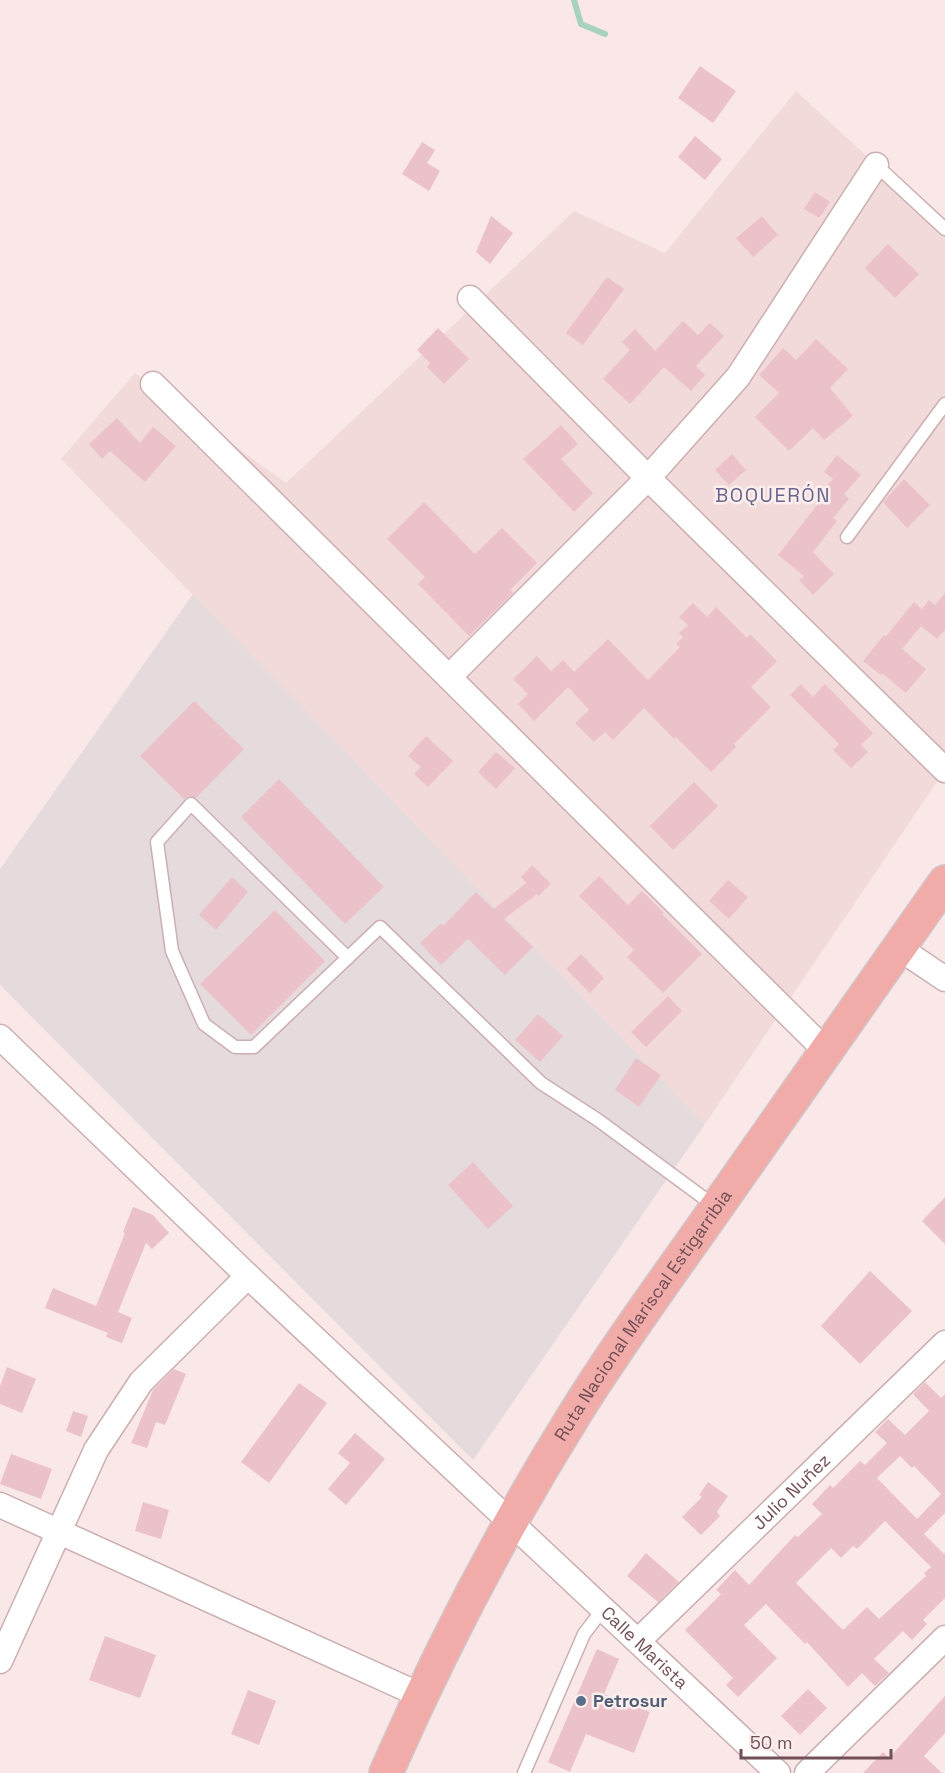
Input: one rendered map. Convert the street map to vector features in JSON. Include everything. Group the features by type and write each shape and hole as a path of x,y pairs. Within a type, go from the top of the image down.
{"main road":[{"name":"Ruta Nacional Mariscal Estigarribia","path":"386,1773 420,1695 510,1523 574,1415 945,882"}],"street":[{"path":"449,677 648,478 738,377 876,165"},
{"path":"470,298 648,478 945,770"},
{"path":"153,384 826,1051"},
{"path":"899,948 945,979"},
{"name":"Calle Marista","path":"0,1037 248,1276 777,1773"},
{"path":"0,1661 96,1450 141,1382 248,1276"},
{"name":"Julio Nuñez","path":"638,1641 945,1343"},
{"path":"0,1504 420,1695"},
{"path":"807,1773 945,1638"}],"lane":[{"path":"876,165 945,230"},
{"path":"847,537 945,404"},
{"path":"348,958 190,804 157,842 172,951 204,1023 236,1047 254,1047 348,958 380,927 541,1083 598,1120 717,1208"},
{"path":"524,1773 584,1634 603,1609"}],"shaded area":[{"path":"796,91 945,228 945,770 705,1124 61,459 135,373 286,483 574,211 665,253"},
{"path":"193,594 705,1124 473,1460 0,985 0,869"}],"building":[{"path":"700,66 736,91 713,123 678,98"},
{"path":"695,136 722,159 705,180 678,157"},
{"path":"422,142 435,150 427,163 440,171 429,191 402,174"},
{"path":"815,192 830,202 819,218 804,209"},
{"path":"491,216 513,233 490,264 476,252"},
{"path":"762,216 778,235 753,257 736,238"},
{"path":"888,244 919,274 895,298 865,268"},
{"path":"607,277 624,289 583,345 566,333"},
{"path":"683,321 698,335 710,323 724,336 696,366 705,375 691,391 664,367 630,404 603,379 630,350 622,342 635,329 655,351"},
{"path":"438,328 469,359 444,384 427,367 430,363 417,350"},
{"path":"816,339 848,369 830,388 853,416 824,440 813,428 789,451 755,417 779,393 759,375 783,348 796,360"},
{"path":"117,418 140,443 153,427 176,446 145,482 110,451 102,459 89,444"},
{"path":"561,425 578,444 561,459 593,493 574,512 523,459"},
{"path":"732,454 746,470 729,485 715,470"},
{"path":"837,455 861,475 844,494 849,499 833,518 837,521 813,552 834,574 813,595 799,580 804,576 778,555 821,500 817,496 833,479 824,472"},
{"path":"904,479 930,505 907,528 883,502"},
{"path":"424,502 475,554 502,528 537,563 510,590 513,593 469,636 418,584 425,577 387,539"},
{"path":"945,593 945,630 937,639 921,626 902,649 926,669 906,693 863,661 914,602 922,609 929,600 935,605"},
{"path":"693,603 707,617 716,607 747,638 750,634 777,661 751,687 771,707 734,744 736,747 711,772 644,708 613,740 605,732 594,742 575,723 589,710 568,687 534,721 518,704 528,694 513,679 537,656 551,671 563,660 574,672 608,639 648,680 680,647 676,644 683,637 679,633 688,625 679,617"},
{"path":"801,684 813,697 825,684 873,733 861,745 868,752 851,768 833,750 839,744 790,695"},
{"path":"194,701 244,749 196,798 189,796 184,799 140,756"},
{"path":"426,736 453,761 428,787 414,774 421,767 408,756"},
{"path":"496,752 515,768 496,789 478,772"},
{"path":"279,779 384,887 345,924 241,817"},
{"path":"694,782 718,806 673,850 650,826"},
{"path":"532,865 551,884 538,896 537,894 504,919 533,947 505,975 468,939 441,965 420,943 441,923 443,926 476,892 494,909 526,883 521,877"},
{"path":"599,876 628,905 642,891 702,954 663,993 627,957 634,950 579,896"},
{"path":"232,877 248,892 216,930 199,915"},
{"path":"728,880 748,897 729,919 709,901"},
{"path":"275,910 325,961 251,1035 200,984"},
{"path":"581,954 604,978 590,993 566,969"},
{"path":"668,996 682,1011 646,1047 631,1032"},
{"path":"538,1014 563,1036 540,1062 515,1040"},
{"path":"636,1058 661,1075 639,1107 615,1090"},
{"path":"473,1162 513,1206 488,1229 448,1185"},
{"path":"945,1197 945,1244 922,1221"},
{"path":"133,1207 153,1215 169,1233 152,1249 146,1243 118,1312 132,1318 122,1343 106,1337 108,1333 45,1308 53,1288 96,1306"},
{"path":"870,1271 912,1311 860,1364 821,1326"},
{"path":"7,1367 36,1379 22,1413 0,1404 0,1386"},
{"path":"174,1369 186,1374 165,1425 156,1422 147,1448 131,1443 153,1390"},
{"path":"925,1382 941,1398 945,1394 945,1513 924,1534 945,1553 945,1598 923,1620 927,1624 912,1640 903,1631 874,1659 889,1673 875,1686 862,1673 848,1687 807,1642 805,1644 766,1604 744,1625 777,1658 738,1697 726,1685 733,1678 685,1630 721,1594 716,1590 735,1570 749,1585 795,1535 798,1537 822,1514 812,1504 830,1485 833,1488 860,1461 865,1465 887,1443 875,1432 888,1419 905,1435 929,1411 913,1394","holes":["900,1456 912,1468 914,1466 941,1494 917,1519 877,1478","885,1521 931,1567 924,1573 926,1576 879,1619 867,1607 843,1630 796,1583 831,1548 841,1558 853,1546 857,1549"]},
{"path":"299,1383 327,1403 269,1483 241,1462"},
{"path":"73,1411 88,1416 81,1437 66,1431"},
{"path":"355,1433 385,1459 346,1505 328,1489 350,1463 338,1453"},
{"path":"11,1454 52,1469 41,1499 0,1484"},
{"path":"708,1482 728,1496 717,1512 720,1516 701,1535 682,1517 702,1497 699,1495"},
{"path":"143,1502 169,1510 161,1539 135,1531"},
{"path":"646,1553 679,1582 658,1602 627,1576"},
{"path":"105,1636 156,1655 140,1698 89,1680"},
{"path":"597,1649 619,1659 604,1694 650,1712 634,1753 586,1734 570,1772 548,1762"},
{"path":"808,1689 827,1708 800,1735 781,1716"},
{"path":"248,1690 276,1701 259,1745 231,1734"},
{"path":"945,1696 945,1733 924,1756 942,1773 863,1773 883,1752 889,1758"}],"waterway":[{"path":"574,0 581,24 605,34"}],"place":[{"name":"Petrosur","path":"581,1701"}],"district":[{"name":"BOQUERÓN","path":"773,495"}]}
